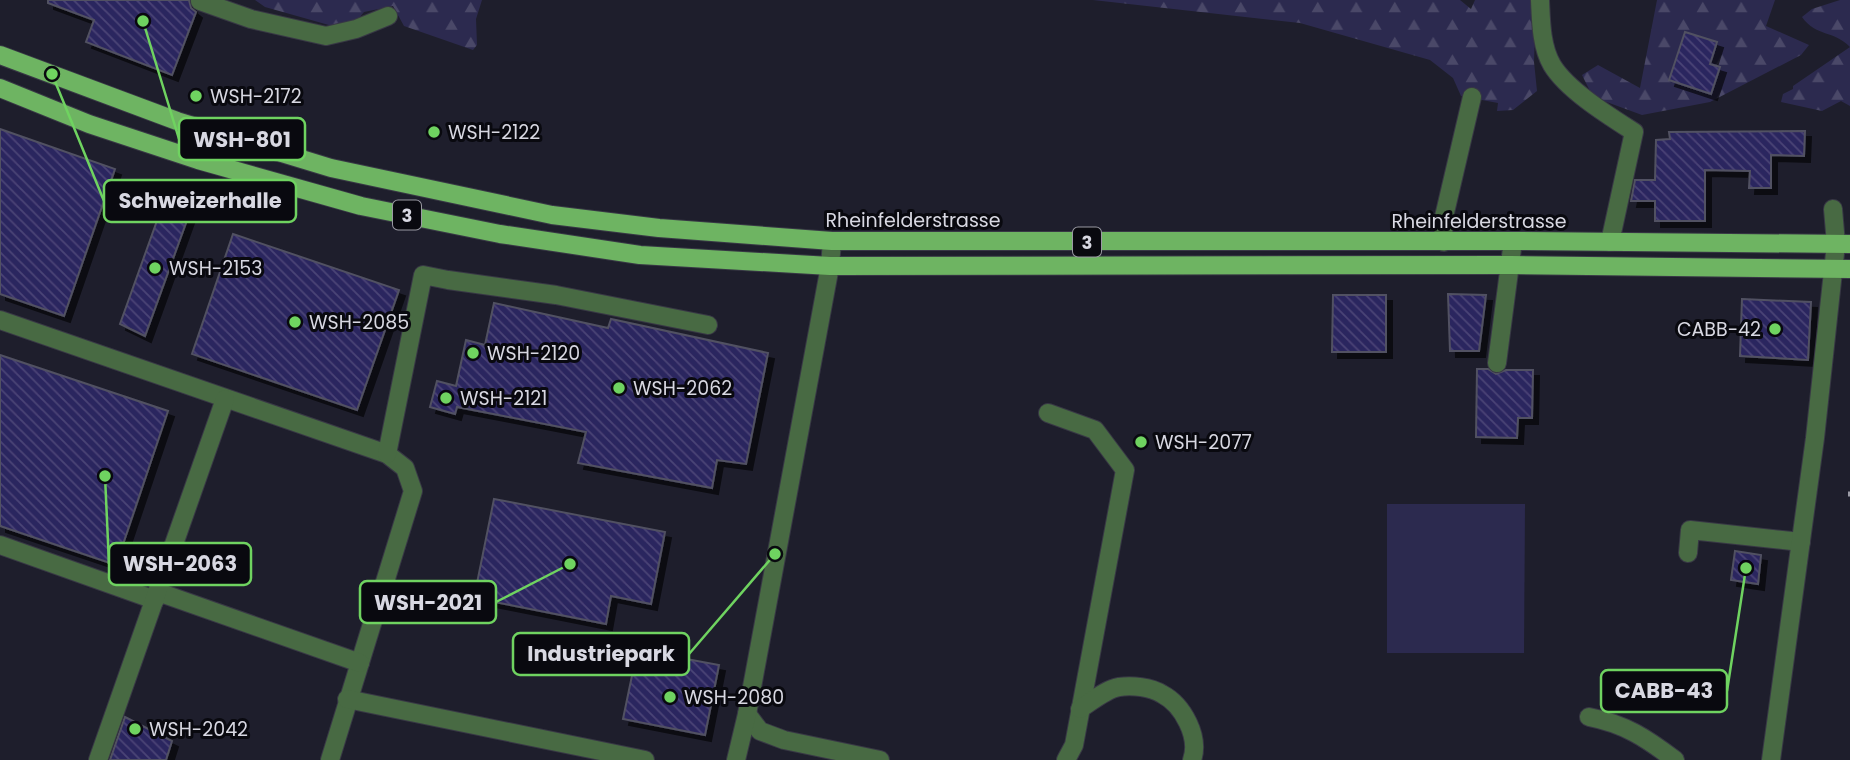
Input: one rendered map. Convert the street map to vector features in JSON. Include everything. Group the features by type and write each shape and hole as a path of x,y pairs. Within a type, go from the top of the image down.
{"main road":[{"name":"Rheinfelderstrasse","path":"0,55 177,121 331,168 552,215 659,228 832,242 1843,244"},
{"name":"3","path":"0,88 89,124 198,160 361,206 500,234 640,255 830,266 1511,265 1842,269"}],"street":[{"path":"1540,0 1542,35 1552,65 1576,90 1634,132 1610,242"},
{"path":"200,1 238,7 326,36 356,29 388,16"},
{"path":"1444,242 1443,220 1472,97"},
{"path":"1771,760 1842,269 1843,244 1833,209"},
{"path":"736,760 747,714 830,266 832,242"},
{"path":"1497,363 1513,242"},
{"path":"387,454 423,275 448,281 556,295 709,325"},
{"path":"0,320 387,454 405,468 413,491 330,760"},
{"path":"98,760 226,399"},
{"path":"1048,413 1095,430 1125,470 1074,745 1066,760"},
{"path":"1688,553 1690,530 1801,542"},
{"path":"0,545 360,663"},
{"path":"1080,709 1117,687 1140,687 1162,694 1183,711 1192,733 1192,760"},
{"path":"347,699 645,760"},
{"path":"747,714 760,731 785,740 880,760"},
{"path":"1589,717 1638,733 1675,760"}],"green space":[{"path":"255,0 482,0 476,19 477,45 473,50 404,26 393,6 364,12 354,24 336,27 265,7"},
{"path":"1093,0 1460,0 1471,9 1475,0 1536,0 1534,62 1537,91 1513,110 1497,111 1498,103 1461,96 1453,78 1430,60 1300,23"},
{"path":"1657,0 1775,0 1766,26 1809,45 1801,55 1710,102 1642,115 1593,97 1582,75 1598,65 1640,88"},
{"path":"1840,0 1850,0 1850,47 1838,38 1813,28 1802,17 1812,9"},
{"path":"1850,47 1850,106 1841,101 1822,111 1781,102 1783,94 1793,89 1793,86"},
{"path":"1387,504 1525,504 1524,653 1387,653"}],"building":[{"path":"48,0 189,0 191,8 196,12 172,75 86,42 94,20 48,3"},
{"path":"1685,32 1717,42 1710,64 1720,67 1711,94 1669,80"},
{"path":"0,129 115,169 64,316 0,294"},
{"path":"1805,131 1804,156 1771,155 1771,188 1749,188 1750,171 1705,170 1705,221 1655,221 1655,201 1631,201 1635,180 1655,180 1656,140 1670,139 1669,132"},
{"name":"WSH-2153","path":"163,204 190,212 145,336 120,324"},
{"name":"WSH-2085","path":"233,234 399,290 357,410 192,354"},
{"path":"1448,294 1486,295 1479,351 1450,351"},
{"path":"1333,295 1386,295 1386,352 1332,352"},
{"name":"CABB-42","path":"1742,299 1811,302 1808,360 1740,356"},
{"name":"WSH-2062","path":"494,303 608,328 611,319 768,353 746,464 717,460 712,488 578,463 586,432 457,407 455,414 430,407 437,381 456,386 466,340 485,345"},
{"path":"0,355 168,411 116,565 0,526"},
{"path":"1477,369 1488,369 1496,374 1506,370 1533,370 1532,418 1518,418 1517,438 1476,437"},
{"path":"494,499 665,532 651,604 611,596 606,624 474,598"},
{"path":"1735,551 1761,555 1758,584 1731,580"},
{"name":"WSH-2080","path":"681,658 719,665 705,735 623,719 634,666 678,675"},
{"name":"WSH-2042","path":"125,717 172,741 166,760 110,760"}],"place":[{"name":"WSH-801","path":"143,21"},
{"name":"Schweizerhalle","path":"52,74"},
{"name":"WSH-2172","path":"196,96"},
{"name":"WSH-2122","path":"434,132"},
{"name":"WSH-2153","path":"155,268"},
{"name":"WSH-2085","path":"295,322"},
{"name":"CABB-42","path":"1775,329"},
{"name":"WSH-2120","path":"473,353"},
{"name":"WSH-2062","path":"619,388"},
{"name":"WSH-2121","path":"446,398"},
{"name":"WSH-2077","path":"1141,442"},
{"name":"WSH-2063","path":"105,476"},
{"name":"Industriepark","path":"775,554"},
{"name":"WSH-2021","path":"570,564"},
{"name":"CABB-43","path":"1746,568"},
{"name":"WSH-2080","path":"670,697"},
{"name":"WSH-2042","path":"135,729"}]}
